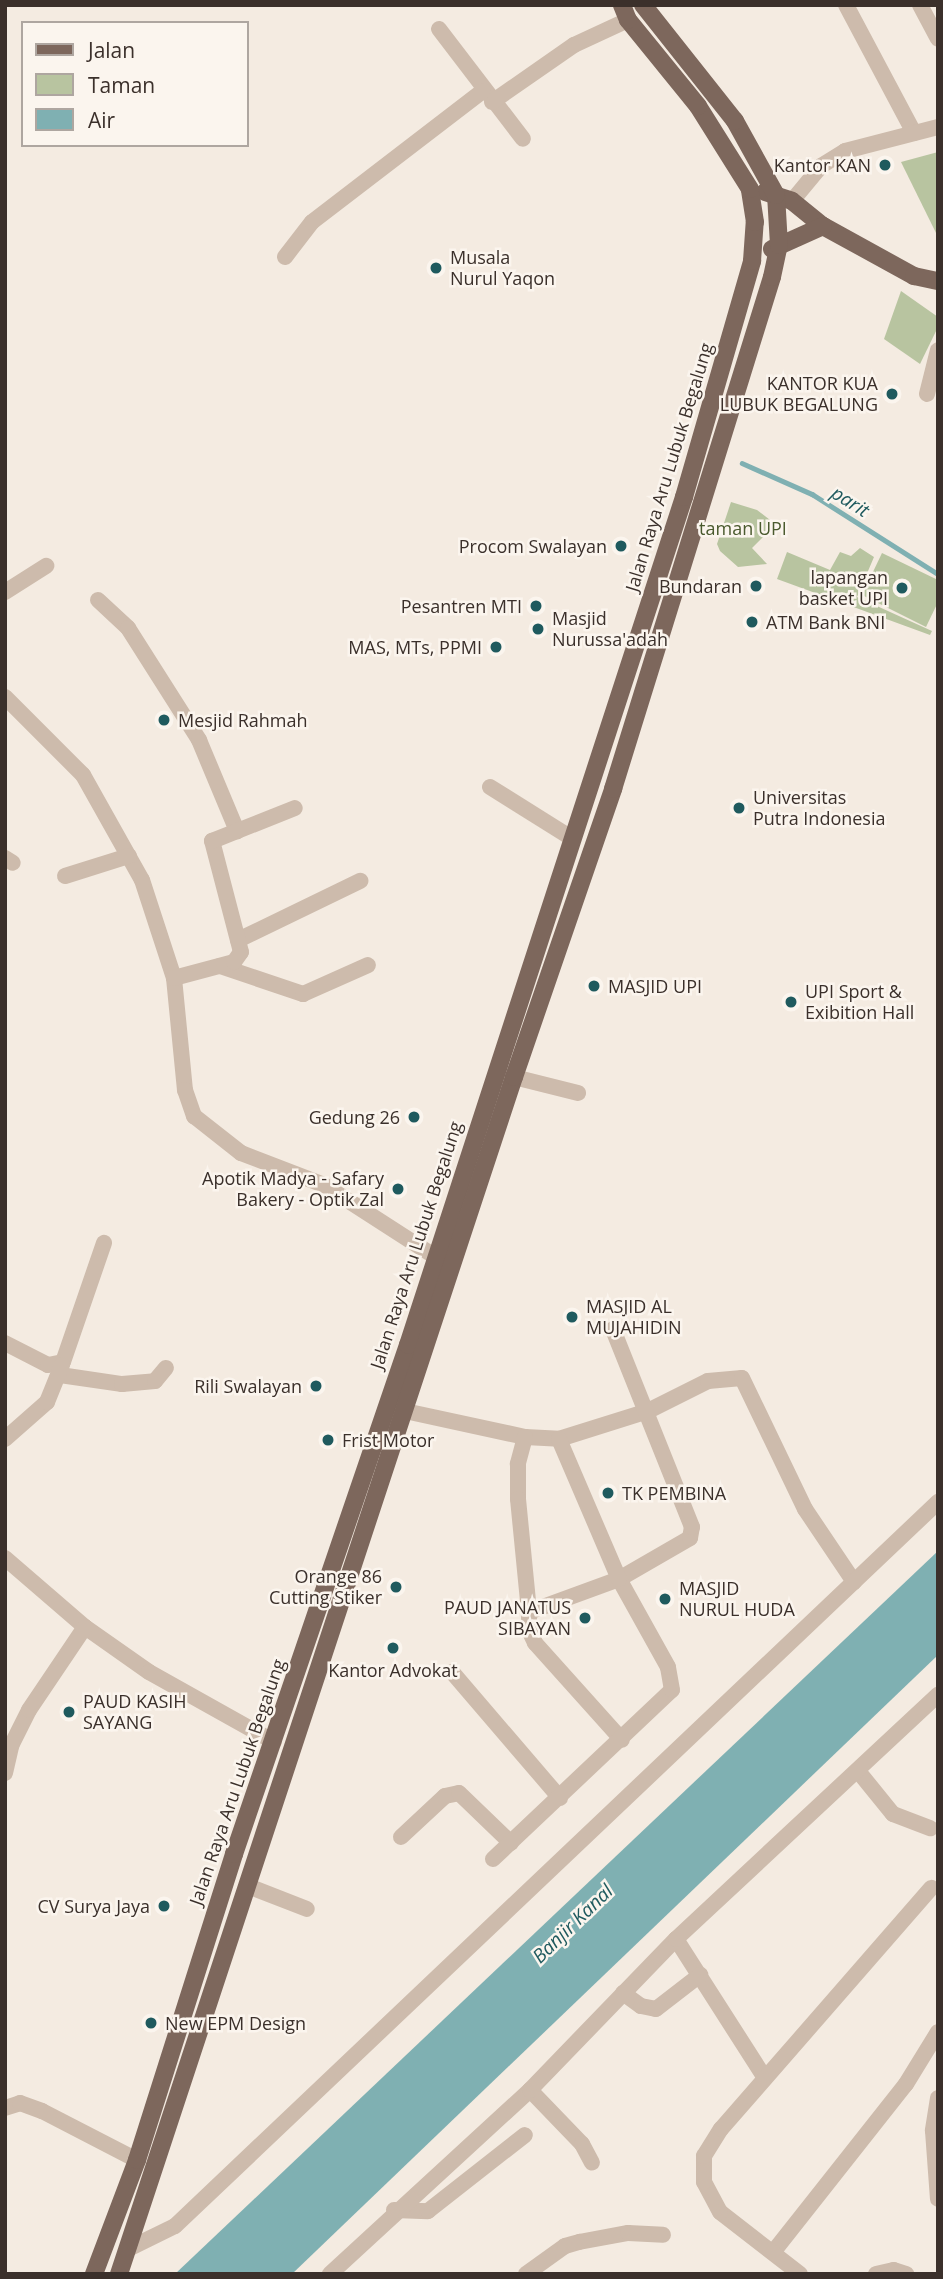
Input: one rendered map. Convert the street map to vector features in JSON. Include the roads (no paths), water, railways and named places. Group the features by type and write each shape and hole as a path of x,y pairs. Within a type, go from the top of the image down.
{"main road":[{"path":"119,2274 705,503 779,245 784,198 735,121 643,5"},
{"path":"625,13 698,106 750,189 784,198 823,226 914,276 938,281"},
{"name":"Jalan Raya Aru Lubuk Begalung","path":"94,2274 137,2160 234,1854 323,1601 533,949 573,839 684,497 752,261 755,222 750,189"},
{"path":"752,261 779,245 823,226"},
{"path":"684,497 705,503"},
{"path":"533,949 557,955"},
{"path":"323,1601 341,1609"},
{"path":"234,1854 256,1860"}],"street":[{"path":"846,5 914,133"},
{"path":"920,5 938,39"},
{"path":"285,257 312,222 487,96 625,13"},
{"path":"439,29 487,96 523,139"},
{"path":"784,198 821,166 845,151 938,127"},
{"path":"927,394 938,350"},
{"path":"5,592 46,566"},
{"path":"98,600 128,628 199,740 237,831"},
{"path":"5,697 83,775 142,880 174,978 185,1090 194,1115 241,1153 324,1185 434,1256"},
{"path":"490,787 573,839"},
{"path":"174,978 237,960 241,952 211,846 237,831 295,808"},
{"path":"65,876 129,856"},
{"path":"238,940 360,881"},
{"path":"218,965 303,994 368,965"},
{"path":"514,1077 578,1094"},
{"path":"5,1439 47,1402 104,1243"},
{"path":"530,1612 619,1579 684,1544 692,1532 648,1411 613,1329"},
{"path":"5,1343 48,1365 122,1384 155,1381 166,1368"},
{"path":"405,1411 525,1437 559,1439 648,1411 708,1381 742,1378 805,1510 854,1582"},
{"path":"525,1437 517,1464 530,1612 529,1630 535,1643 622,1740"},
{"path":"493,1860 668,1698 673,1685 668,1667 619,1579 559,1439"},
{"path":"128,2249 175,2226 938,1502"},
{"path":"8,1565 85,1627 149,1672 274,1741"},
{"path":"5,1773 12,1746 29,1710 85,1627"},
{"path":"452,1672 560,1798"},
{"path":"330,2274 394,2210 530,2090 676,1939 938,1695"},
{"path":"858,1771 893,1814 930,1828"},
{"path":"401,1837 445,1796 459,1793 511,1843"},
{"path":"247,1886 307,1909"},
{"path":"800,2274 774,2251 720,2212 702,2169 711,2142 931,1888"},
{"path":"676,1939 765,2078"},
{"path":"623,1993 641,2006 656,2009 700,1975"},
{"path":"774,2251 905,2084 938,2032"},
{"path":"530,2090 582,2144 592,2163"},
{"path":"938,2098 933,2141 938,2199"},
{"path":"6,2108 20,2103 42,2111 137,2160"},
{"path":"394,2210 428,2211 525,2135"},
{"path":"526,2274 572,2244 628,2233 663,2235"},
{"path":"876,2274 894,2270 906,2274"}],"water":[{"name":"Banjir Kanal","path":"938,1551 938,1655 292,2274 175,2274"}],"waterway":[{"name":"parit","path":"742,463 812,494 938,574"}],"place":[{"name":"Kantor KAN","path":"885,165"},
{"name":"Musala Nurul Yaqon","path":"436,268"},
{"name":"KANTOR KUA LUBUK BEGALUNG","path":"892,394"},
{"name":"Procom Swalayan","path":"621,546"},
{"name":"Bundaran","path":"756,586"},
{"name":"lapangan basket UPI","path":"902,588"},
{"name":"Pesantren MTI","path":"536,606"},
{"name":"ATM Bank BNI","path":"752,622"},
{"name":"Masjid Nurussa'adah","path":"538,629"},
{"name":"MAS, MTs, PPMI","path":"496,647"},
{"name":"Mesjid Rahmah","path":"164,720"},
{"name":"Universitas Putra Indonesia","path":"739,808"},
{"name":"MASJID UPI","path":"594,986"},
{"name":"UPI Sport & Exibition Hall","path":"791,1002"},
{"name":"Gedung 26","path":"414,1117"},
{"name":"Apotik Madya - Safary Bakery - Optik Zal","path":"398,1189"},
{"name":"MASJID AL MUJAHIDIN","path":"572,1317"},
{"name":"Rili Swalayan","path":"316,1386"},
{"name":"Frist Motor","path":"328,1440"},
{"name":"TK PEMBINA","path":"608,1493"},
{"name":"Orange 86 Cutting Stiker","path":"396,1587"},
{"name":"MASJID NURUL HUDA","path":"665,1599"},
{"name":"PAUD JANATUS SIBAYAN","path":"585,1618"},
{"name":"Kantor Advokat","path":"393,1648"},
{"name":"PAUD KASIH SAYANG","path":"69,1712"},
{"name":"CV Surya Jaya","path":"164,1906"},
{"name":"New EPM Design","path":"151,2023"}],"park label":[{"name":"taman UPI","path":"743,528"}]}
